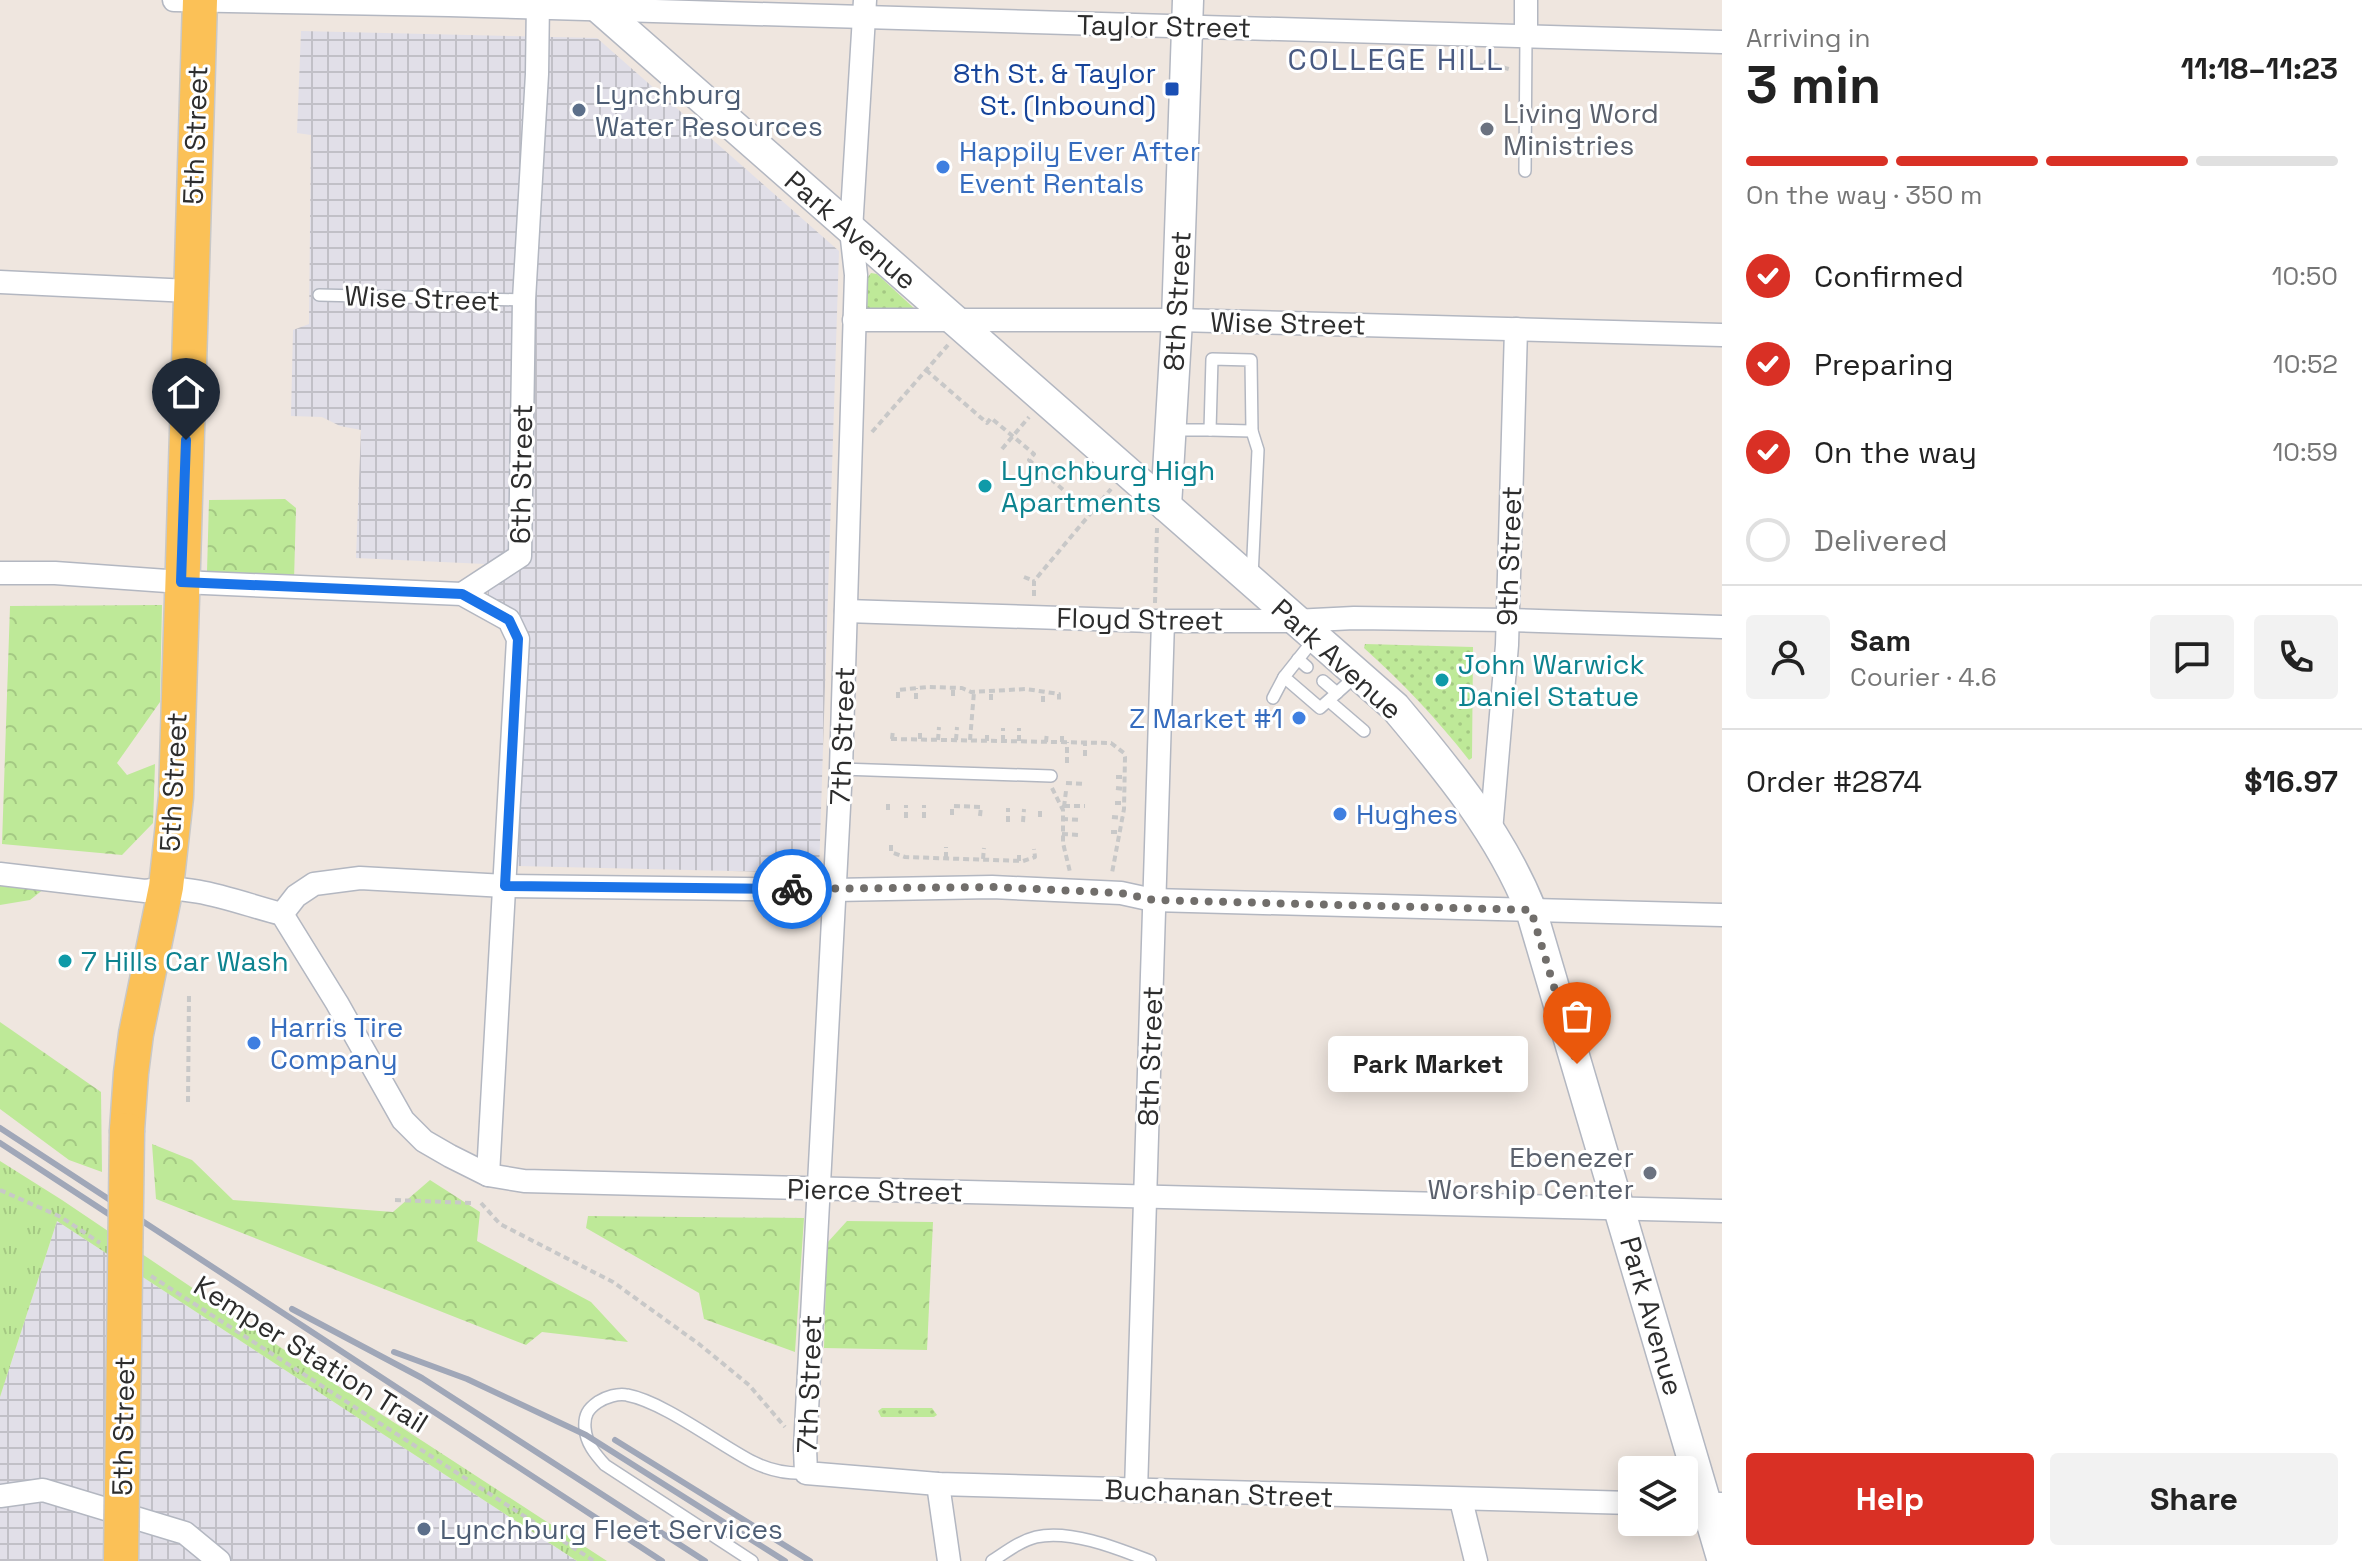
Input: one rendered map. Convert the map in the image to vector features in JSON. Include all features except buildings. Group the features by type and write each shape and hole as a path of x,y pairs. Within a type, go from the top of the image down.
{"main road":[{"name":"5th Street","path":"121,1561 127,1130 131,1073 166,887 176,797 200,0"},
{"name":"Park Avenue","path":"596,5 851,230 951,331 1161,516 1251,581 1341,690 1395,707 1441,762 1491,831 1518,877 1531,910 1722,1558"},
{"name":"8th Street","path":"1161,516 1177,320 1188,13"}],"street":[{"name":"Taylor Street","path":"174,0 1188,13 1526,36 1722,42"},
{"path":"1526,0 1526,36"},
{"name":"6th Street","path":"462,594 520,556 524,300 539,4"},
{"name":"7th Street","path":"806,1473 841,769 856,267 851,230 865,9"},
{"path":"0,282 190,291"},
{"name":"Wise Street","path":"854,320 951,331 1177,320 1722,335"},
{"name":"9th Street","path":"1491,831 1507,645 1516,329"},
{"path":"0,573 55,573 181,582 462,594 509,620 518,639 488,1175"},
{"name":"Floyd Street","path":"846,611 1163,621 1304,646 1354,618 1722,627"},
{"name":"8th Street","path":"1136,1491 1163,621"},
{"path":"0,874 145,891 166,887 195,891 282,914 296,896 314,884 360,878 505,886 834,890 992,887 1121,893 1153,900 1722,915"},
{"name":"Pierce Street","path":"282,914 403,1120 424,1141 488,1175 524,1181 1722,1211"},
{"name":"Buchanan Street","path":"806,1473 938,1484 1618,1503"},
{"path":"938,1484 949,1561"},
{"path":"0,1496 43,1490 185,1533 219,1561"},
{"path":"1461,1500 1476,1561"}],"lane":[{"path":"1525,171 1526,36"},
{"name":"Wise Street","path":"319,295 524,300"},
{"path":"1210,430 1212,359 1251,360 1252,431 1258,450 1251,581"},
{"path":"1170,430 1252,431"},
{"path":"1273,698 1304,646"},
{"path":"1284,677 1320,708 1341,690"},
{"path":"1323,681 1341,690 1364,731"},
{"path":"841,769 1051,776"},
{"path":"752,1561 605,1465 593,1452 586,1435 584,1422 588,1409 602,1399 629,1395 654,1404 755,1463 784,1474 806,1473"},
{"path":"992,1561 1035,1537 1054,1536 1115,1548 1150,1561"}],"path":[{"path":"1481,69 1482,61 1512,70"},
{"path":"863,442 926,370 951,331"},
{"path":"926,370 987,423 991,418 1034,454 1029,460 1091,514"},
{"path":"1002,449 1031,415"},
{"path":"1034,597 1034,581 1113,487"},
{"path":"1155,599 1161,516"},
{"path":"1024,577 1034,581"},
{"path":"935,687 935,695"},
{"path":"953,687 953,696"},
{"path":"898,698 898,690 953,687 974,692 1024,689 1059,694 1059,702"},
{"path":"916,688 916,699"},
{"path":"1008,689 1008,696"},
{"path":"1024,689 1024,697"},
{"path":"991,690 991,700"},
{"path":"970,740 974,692"},
{"path":"1043,692 1043,702"},
{"path":"938,740 939,727"},
{"path":"956,740 957,727"},
{"path":"1003,728 1003,741"},
{"path":"1019,728 1019,741"},
{"path":"892,739 893,730"},
{"path":"920,730 920,739"},
{"path":"987,732 987,741"},
{"path":"1046,742 1047,732"},
{"path":"1062,733 1067,763"},
{"path":"1085,743 1085,756"},
{"path":"1116,777 1125,777"},
{"path":"1066,783 1085,784"},
{"path":"1116,788 1125,789"},
{"path":"1053,790 1064,808"},
{"path":"1066,791 1062,834 1072,878"},
{"path":"1115,803 1124,803"},
{"path":"888,804 888,813"},
{"path":"906,805 906,818"},
{"path":"924,805 924,818"},
{"path":"952,815 953,806 982,807 980,816"},
{"path":"1064,808 1085,806"},
{"path":"1008,808 1008,822"},
{"path":"1023,822 1024,809"},
{"path":"1040,809 1040,817"},
{"path":"1112,817 1123,818"},
{"path":"1062,819 1081,820"},
{"path":"1111,832 1120,832"},
{"path":"1062,834 1080,835"},
{"path":"891,845 891,852 918,860 1019,861 1035,857 1034,849"},
{"path":"946,847 946,858"},
{"path":"983,859 984,848"},
{"path":"910,850 910,858"},
{"path":"928,850 928,858"},
{"path":"1002,853 1002,860"},
{"path":"1019,853 1019,861"},
{"path":"188,1102 189,995"},
{"path":"0,1190 61,1217 102,1243"},
{"path":"395,1200 473,1203"},
{"path":"481,1203 500,1224 613,1282 699,1344 749,1385 792,1435"},
{"name":"Kemper Station Trail","path":"142,1269 594,1561"}],"shaded area":[{"path":"301,31 597,38 839,251 819,873 517,866 524,633 488,596 485,564 356,558 361,430 340,426 322,417 291,416 293,330 309,324 311,135 297,133"},
{"path":"57,1221 577,1561 0,1561 0,1397"}],"green space":[{"path":"871,273 877,274 917,311 867,311 868,277"},
{"path":"285,499 296,508 294,580 207,572 209,500"},
{"path":"162,605 160,702 117,763 127,775 155,764 153,823 122,855 2,844 10,606"},
{"path":"1365,644 1473,647 1472,758 1469,760 1419,702 1364,648"},
{"path":"0,882 49,885 30,900 0,905"},
{"path":"0,1022 101,1092 102,1172 69,1160 0,1109"},
{"path":"152,1144 192,1160 233,1200 393,1212 430,1180 480,1212 477,1241 591,1302 628,1342 542,1332 526,1345 156,1199"},
{"path":"0,1161 607,1561 577,1561 57,1221 0,1397"},
{"path":"588,1216 804,1218 795,1352 704,1319 699,1293 586,1228"},
{"path":"847,1221 933,1222 927,1350 824,1348 827,1243"},
{"path":"882,1408 932,1408 937,1415 881,1417 878,1411"}],"railway":[{"path":"0,1128 662,1561"},
{"path":"0,1143 130,1228"},
{"path":"292,1309 422,1378 705,1561"},
{"path":"394,1352 467,1379 586,1435 785,1561"},
{"path":"615,1440 810,1561"}],"way so far":[{"path":"792,889 992,887 1121,893 1153,900 1531,910 1577,1064"}],"place":[{"name":"8th St. & Taylor St. (Inbound)","path":"1172,89"},
{"name":"Lynchburg Water Resources","path":"579,110"},
{"name":"Living Word Ministries","path":"1487,129"},
{"name":"Happily Ever After Event Rentals","path":"943,167"},
{"name":"Lynchburg High Apartments","path":"985,486"},
{"name":"John Warwick Daniel Statue","path":"1442,680"},
{"name":"Z Market #1","path":"1299,718"},
{"name":"Hughes","path":"1340,814"},
{"name":"7 Hills Car Wash","path":"65,961"},
{"name":"Harris Tire Company","path":"254,1043"},
{"name":"Park Market","path":"1577,1064"},
{"name":"Ebenezer Worship Center","path":"1650,1173"},
{"name":"Lynchburg Fleet Services","path":"424,1529"}],"district":[{"name":"COLLEGE HILL","path":"1396,60"}],"route":[{"path":"186,440 181,582 462,594 509,620 518,639 505,886 792,889"}]}
